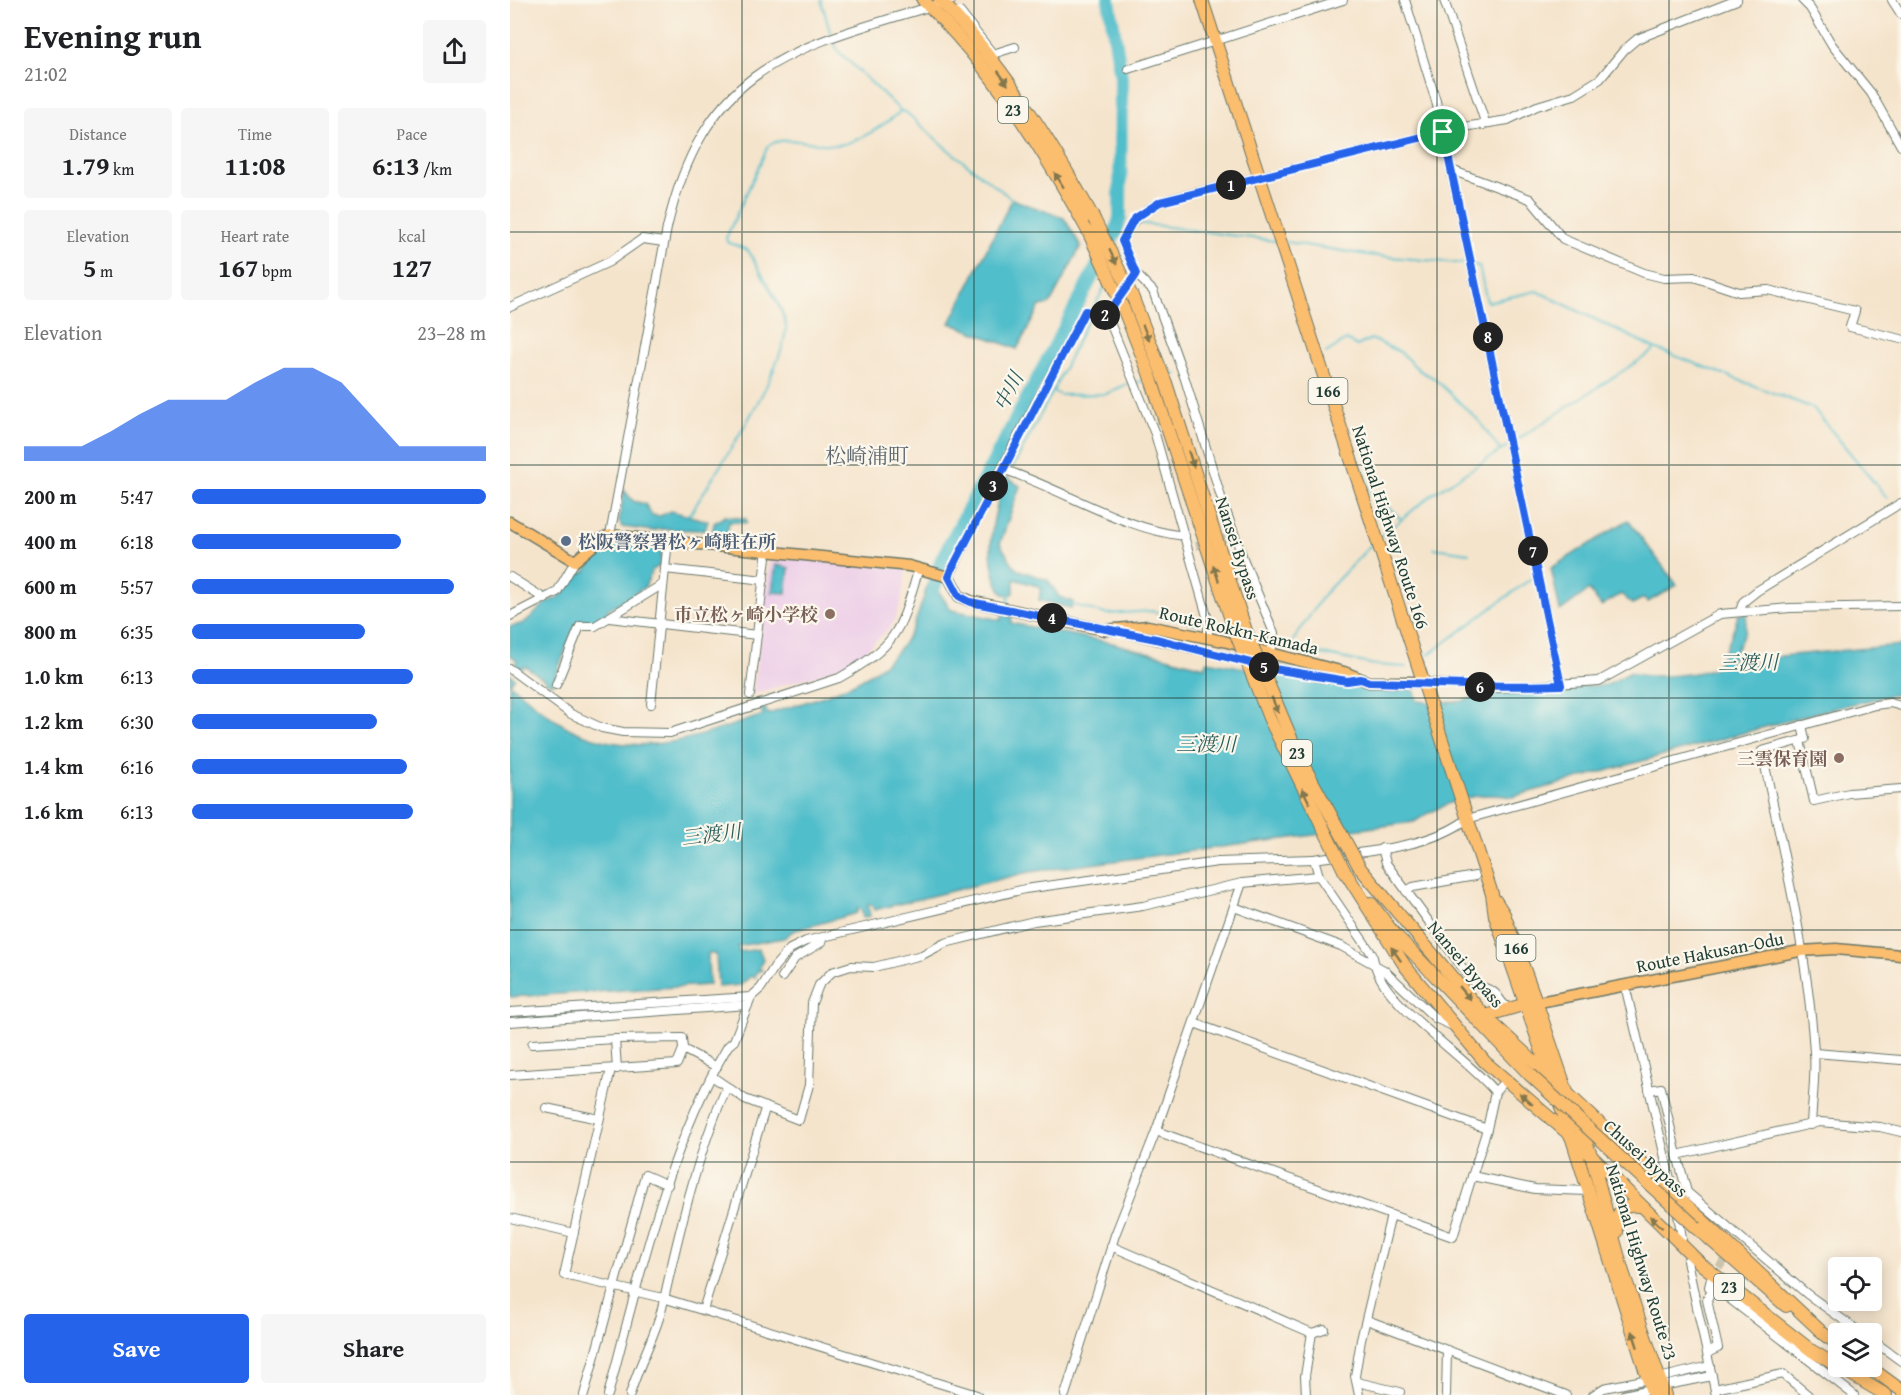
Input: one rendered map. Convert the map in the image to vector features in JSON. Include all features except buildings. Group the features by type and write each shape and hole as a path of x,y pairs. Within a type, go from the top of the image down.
{"highway":[{"name":"National Highway Route 166","path":"1202,0 1492,894 1495,916 1532,1004"},
{"name":"Nansei Bypass","path":"937,2 952,14 1036,123 1094,219 1132,296 1155,372"},
{"name":"Nansei Bypass","path":"937,2 1030,134 1088,231 1155,372 1269,718 1334,848"},
{"name":"Nansei Bypass","path":"1240,630 1351,869 1488,1015 1550,1077"},
{"name":"Chusei Bypass","path":"1334,848 1376,897 1440,983 1529,1074 1770,1295 1827,1337"},
{"name":"23","path":"1351,869 1384,938 1456,1027 1505,1081 1571,1136 1639,1206 1701,1264 1756,1310 1812,1351 1886,1395"},
{"name":"23","path":"1532,1004 1550,1077 1571,1136"},
{"path":"1488,1015 1532,1004"},
{"name":"National Highway Route 23","path":"1532,1004 1591,1155 1656,1387"},
{"name":"23","path":"1550,1077 1827,1337"},
{"name":"23","path":"1553,1123 1566,1139 1584,1177"},
{"name":"National Highway Route 23","path":"1571,1136 1656,1387"},
{"path":"1622,1269 1616,1219 1625,1207 1639,1206"},
{"path":"1882,1376 1901,1390"}],"main road":[{"path":"510,522 575,561 601,538 613,536 770,550 924,569 949,577"},
{"name":"Route Rokkn-Kamada","path":"949,577 955,591 964,599 1003,609 1105,630 1148,626 1208,638 1344,672 1369,682 1422,681"},
{"name":"Route Hakusan-Odu","path":"1532,1004 1800,951 1836,949 1901,955"}],"street":[{"path":"1128,69 1343,0"},
{"path":"1405,0 1425,61 1443,132 1561,685"},
{"path":"1444,0 1484,120 1483,125"},
{"path":"1271,654 1274,633 1231,536 1154,291 1136,274 1122,241 1130,225 1153,204 1443,132 1508,120 1537,106 1574,95 1600,79 1624,50 1637,39 1737,0"},
{"path":"1802,0 1832,45 1871,93 1901,146"},
{"path":"1892,0 1901,14"},
{"path":"613,536 664,242 678,182 691,152 709,121 735,92 765,68 801,48 937,2"},
{"path":"952,14 960,12 993,54 1015,47"},
{"path":"1451,170 1530,200 1563,239 1644,273 1664,278 1694,277 1739,292 1767,290 1855,311 1850,327 1901,339"},
{"path":"510,307 609,262 642,239 664,242"},
{"path":"1107,315 1136,274"},
{"path":"949,577 1008,471 1087,311 1107,315"},
{"path":"1107,315 1155,434 1185,536 1192,547 1208,620 1208,638"},
{"path":"1155,434 1196,421"},
{"path":"1008,471 1030,478 1125,519 1185,536"},
{"path":"1740,611 1743,602 1757,591 1901,502"},
{"path":"651,704 665,568 664,540"},
{"path":"750,695 764,580 770,550"},
{"path":"512,610 557,592 575,561"},
{"path":"665,568 764,580"},
{"path":"510,669 571,714 602,728 623,732 670,733 839,678 861,665 898,631 924,569"},
{"path":"510,577 545,598"},
{"path":"556,685 580,626 595,626 663,584"},
{"path":"1422,681 1498,688 1561,685 1605,679 1720,614 1740,611 1901,606"},
{"path":"608,618 757,635"},
{"path":"1105,630 1316,677 1347,681 1361,679"},
{"path":"608,1395 668,1185 696,1104 714,1078 717,1066 734,1041 750,1001 790,949 825,936 1025,889 1218,862 1314,859 1425,839 1458,826 1467,819 1802,725 1875,705 1901,706"},
{"path":"1802,725 1805,739 1762,751 1800,951 1815,1053 1811,1125"},
{"path":"1800,741 1814,801 1849,793 1901,789"},
{"path":"1382,848 1386,862 1473,981 1482,988 1492,991 1502,1004 1510,1008"},
{"path":"1314,859 1319,876 1372,954 1377,974 1429,1032 1495,1092"},
{"path":"714,1078 765,1109 799,1120 809,1085 814,996 822,980 832,972 851,966 874,967 912,958 945,943 1034,921 1143,906 1242,883 1319,876"},
{"path":"1406,891 1413,887 1475,876"},
{"path":"1065,1395 1111,1246 1156,1131 1242,883"},
{"path":"1234,907 1341,946 1384,970 1435,1018 1456,1027"},
{"path":"782,976 795,958 822,942 825,936"},
{"path":"1625,985 1670,1179"},
{"path":"1488,1015 1497,997"},
{"path":"510,1012 750,1001"},
{"path":"510,1022 750,1001"},
{"path":"1194,1023 1487,1129"},
{"path":"510,1075 677,1064 683,1049 682,1038 532,1044"},
{"path":"615,1039 614,1069 599,1119 564,1275 663,1298 977,1395"},
{"path":"683,1049 717,1066"},
{"path":"1815,1053 1901,1060"},
{"path":"1156,1131 1453,1237 1487,1129 1495,1092 1505,1081"},
{"path":"630,1395 663,1298 712,1127 727,1087"},
{"path":"1649,1090 1661,1088 1687,1192 1738,1242 1848,1323"},
{"path":"546,1108 599,1119"},
{"path":"703,1310 765,1109"},
{"path":"1677,1155 1820,1122 1901,1132"},
{"path":"584,1395 616,1287 645,1175 668,1185"},
{"path":"1472,1176 1535,1189 1588,1191"},
{"path":"1676,1205 1682,1238"},
{"path":"1359,1395 1355,1376 1358,1358 1391,1215"},
{"path":"510,1218 574,1233"},
{"path":"1111,1246 1312,1333 1324,1329"},
{"path":"1687,1261 1716,1392 1784,1374 1808,1395"},
{"path":"1707,1353 1718,1348 1707,1300 1711,1291 1709,1287 1711,1279"},
{"path":"1711,1291 1726,1296 1854,1395"},
{"path":"1367,1320 1566,1395"},
{"path":"1306,1395 1305,1376 1312,1333"},
{"path":"1882,1347 1901,1361"},
{"path":"1446,1395 1448,1350"},
{"path":"1593,1395 1656,1387 1711,1371"},
{"path":"1684,1377 1711,1371"},
{"path":"1357,1382 1400,1392"},
{"path":"1593,1395 1604,1388 1656,1387"}],"shaded area":[{"name":"市立松ヶ崎小学校","path":"775,555 906,569 901,602 892,626 861,655 837,669 753,694 770,559"}],"water":[{"path":"1012,199 1064,218 1081,246 1050,304 1040,306 1017,349 950,323"},
{"path":"1006,477 1020,486 1000,544 1016,569 1048,580 1059,597 1073,602 1071,608 1039,600 1041,587 1014,579 1014,593 1003,594 996,580 992,566 991,536 997,505"},
{"path":"624,490 633,501 645,504 652,515 660,516 671,511 708,521 705,530 658,529 654,531 622,527 619,521"},
{"path":"725,516 746,519 747,523 729,522 727,534 712,535 714,523"},
{"path":"1628,520 1677,585 1648,602 1644,598 1632,604 1621,594 1601,606 1589,590 1560,611 1551,568"},
{"path":"607,542 662,547 660,566 652,570 645,587 607,610 608,613 594,621 576,623 552,685 525,666 521,669 515,664 517,660 510,655 510,626 526,621 547,602 563,594 577,576 586,571 596,552"},
{"path":"776,565 789,568 786,593 772,592"},
{"name":"三渡川","path":"930,576 942,580 939,592 951,610 1001,620 1002,614 1012,616 1011,623 1108,642 1205,667 1207,661 1344,686 1408,687 1415,692 1417,701 1443,703 1463,701 1488,692 1607,685 1631,672 1660,676 1701,672 1716,666 1732,634 1738,615 1747,613 1745,632 1729,665 1746,666 1781,656 1901,645 1901,693 1830,709 1512,797 1485,795 1461,799 1414,822 1029,872 874,910 872,905 868,905 870,916 863,918 861,909 857,909 857,913 793,931 784,938 738,946 739,952 759,949 763,959 759,968 762,970 756,972 755,978 751,976 741,985 718,987 716,954 708,954 709,985 510,997 510,684 559,722 577,732 601,740 625,744 648,744 694,737 763,715 761,709 765,708 768,714 829,694 868,675 886,663 912,629"},
{"path":"510,674 515,678 510,684"}],"waterway":[{"path":"821,0 831,35"},
{"name":"中川","path":"935,585 941,561 1116,231 1120,218 1121,77 1109,0"},
{"path":"832,40 839,52 901,111 906,112 946,148 1012,199"},
{"path":"687,515 691,513 747,422 774,370 782,346 786,327 777,301 748,250 727,242 726,238 768,146 783,140 830,145 854,141 888,122 901,111"},
{"path":"1138,223 1275,241"},
{"path":"1127,243 1133,229"},
{"path":"1286,242 1368,255 1468,264"},
{"path":"1473,265 1479,266 1487,302 1537,291 1654,348 1813,408 1887,498"},
{"path":"1093,310 1106,283"},
{"path":"1053,391 1090,315"},
{"path":"1326,353 1346,340 1357,346 1371,339 1400,352 1420,371 1434,378 1479,421 1500,450"},
{"path":"1512,443 1652,352 1654,348"},
{"path":"1168,376 1177,374"},
{"path":"1012,469 1053,391 1060,395 1106,394 1127,384 1148,380"},
{"path":"1381,536 1434,493 1508,446"},
{"path":"1362,467 1370,491 1400,518"},
{"path":"1293,641 1324,594 1374,542"},
{"path":"1434,548 1469,553"},
{"path":"1428,655 1536,575"},
{"path":"1008,606 1009,594"},
{"path":"1070,604 1106,614 1152,611 1196,624"},
{"path":"1284,646 1375,665 1406,667"}],"tunnel":[{"path":"1196,546 1226,538"},
{"path":"1712,1277 1731,1251"},
{"path":"1621,1390 1684,1377"}],"place":[{"name":"松阪警察署松ヶ崎駐在所","path":"566,541"},
{"name":"市立松ヶ崎小学校","path":"830,614"},
{"name":"三雲保育園","path":"1839,758"}],"district":[{"name":"松崎浦町","path":"867,455"}],"route":[{"path":"1443,132 1561,685 1498,688 1422,681 1369,682 1361,679 1347,681 1316,677 1223,658 1156,639 970,602 959,596 949,577 953,567 1016,440 1085,311 1107,315 1136,274 1122,241 1134,219 1153,204 1160,202 1443,132"}]}
